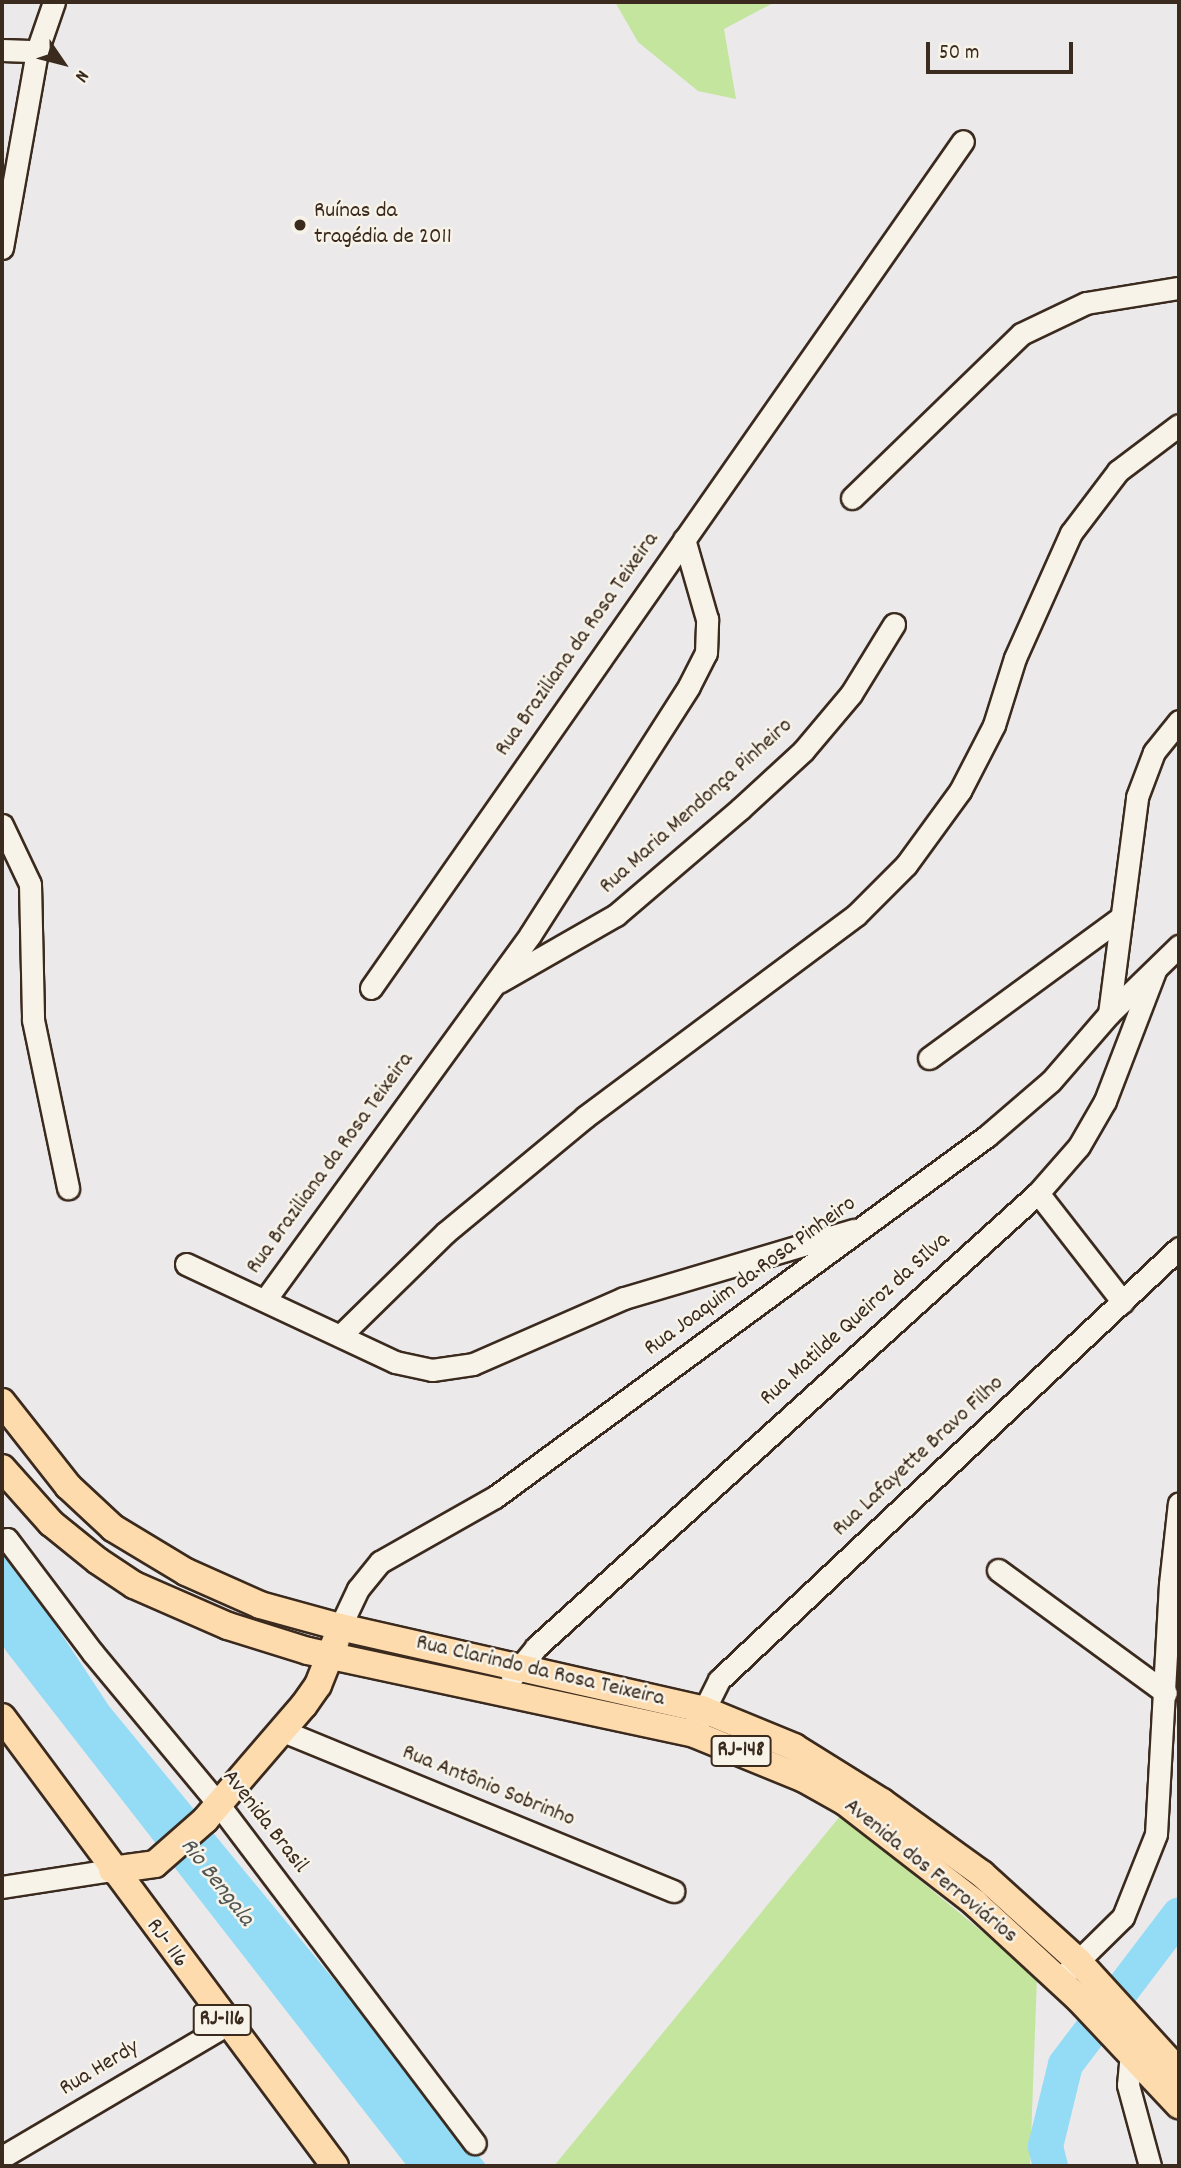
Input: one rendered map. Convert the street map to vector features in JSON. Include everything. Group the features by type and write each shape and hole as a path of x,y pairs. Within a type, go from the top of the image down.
{"main road":[{"name":"Rua Clarindo da Rosa Teixeira","path":"2,1402 68,1486 113,1528 186,1572 260,1605 340,1627 519,1667 794,1748 883,1802 982,1874 1084,1980"},
{"name":"Avenida dos Ferroviários","path":"2,1468 51,1522 134,1585 228,1626 331,1656 503,1690 698,1721 747,1753 845,1802 975,1903 1058,1979 1084,1980"},
{"path":"112,1870 155,1864 212,1812 284,1731 318,1685 340,1627"},
{"name":"RJ- 116","path":"2,1717 226,2025 335,2166"},
{"path":"1084,1980 1112,2017 1129,2052 1179,2105"},
{"path":"1112,2017 1138,2026 1179,2072"}],"street":[{"path":"2,248 37,51 54,2"},
{"path":"2,50 37,51"},
{"name":"Rua Braziliana da Rosa Teixeira","path":"372,988 963,141"},
{"path":"852,498 1021,334 1086,303 1179,288"},
{"path":"341,1335 445,1233 606,1101 856,915 906,866 960,791 994,725 1015,658 1071,533 1118,471 1179,425"},
{"name":"Rua Braziliana da Rosa Teixeira","path":"684,539 707,620 706,653 689,686 494,985 265,1300 395,1362 432,1370 473,1364 624,1298 869,1225"},
{"name":"Rua Maria Mendonça Pinheiro","path":"494,985 616,915 740,809 811,742 851,694 894,624"},
{"path":"1109,1014 1137,797 1154,752 1179,721"},
{"path":"2,825 30,884 33,1020 68,1188"},
{"path":"929,1058 1120,918"},
{"name":"Rua Joaquim da Rosa Pinheiro","path":"340,1627 358,1589 380,1562 495,1497 987,1136 1051,1081 1109,1014 1159,962 1179,946"},
{"name":"Rua Matilde Queiroz da SIlva","path":"503,1690 519,1667 1038,1193 1079,1146 1105,1101 1159,962"},
{"path":"1038,1193 1123,1302"},
{"name":"Rua Lafayette Bravo Filho","path":"698,1721 719,1680 1179,1248"},
{"path":"186,1264 265,1300"},
{"path":"1084,1980 1123,1917 1142,1878 1156,1834 1166,1693 1170,1584 1179,1503"},
{"name":"Avenida Brasil","path":"7,1539 212,1812 475,2143"},
{"path":"998,1570 1166,1693"},
{"name":"Rua Antônio Sobrinho","path":"284,1731 673,1892"},
{"path":"2,1887 112,1870"},
{"name":"Rua Herdy","path":"2,2157 226,2025"},
{"path":"1138,2026 1129,2052 1128,2085 1150,2166"}],"green space":[{"path":"615,2 775,2 724,29 736,99 698,91 638,42"},
{"path":"841,1815 1037,1977 1030,2166 554,2166"}],"water":[{"name":"Rio Bengala","path":"2,1544 109,1706 487,2166 407,2166 6,1651 2,1643"}],"waterway":[{"path":"1050,2166 1045,2146 1065,2064 1179,1914"}],"place":[{"name":"Ruínas da tragédia de 2011","path":"300,225"}]}
